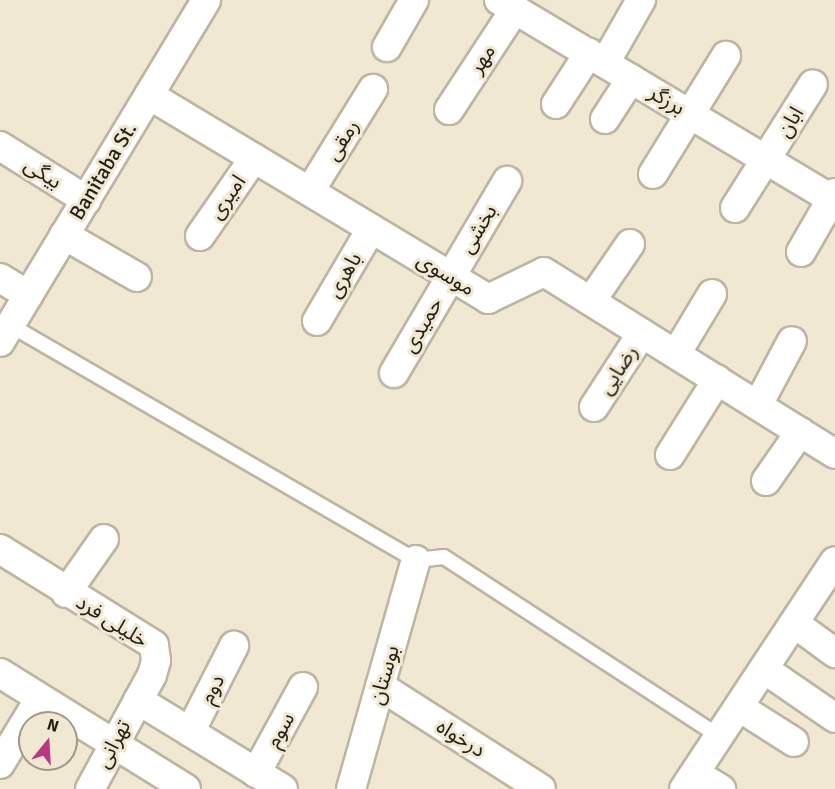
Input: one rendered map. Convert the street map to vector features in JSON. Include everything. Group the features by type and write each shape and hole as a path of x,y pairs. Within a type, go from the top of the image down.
{"street":[{"name":"Banitaba St.","path":"5,334 206,0"},
{"path":"387,47 414,0"},
{"path":"556,104 597,58 641,0"},
{"name":"برزگر","path":"507,4 689,114 834,197"},
{"name":"مهر","path":"449,110 507,4"},
{"path":"653,174 726,56"},
{"path":"605,119 631,79"},
{"name":"ابان","path":"735,208 813,84"},
{"name":"رمقی","path":"310,191 373,88"},
{"name":"موسوی","path":"149,95 488,299 544,272 759,404 835,454"},
{"name":"بیگی","path":"0,146 86,200"},
{"name":"امیری","path":"200,236 254,158"},
{"name":"بخشی","path":"450,277 507,181"},
{"path":"801,252 834,197"},
{"name":"باهری","path":"317,321 371,229"},
{"path":"64,235 137,277"},
{"path":"591,301 630,244"},
{"name":"حمیدی","path":"394,373 450,277"},
{"path":"0,278 28,296"},
{"path":"676,354 712,294"},
{"name":"رضایی","path":"594,407 642,333"},
{"path":"759,404 792,341"},
{"path":"670,455 717,380"},
{"path":"766,481 800,432"},
{"path":"66,593 104,538"},
{"name":"خلیلی فرد","path":"0,549 66,593 154,645 154,668 138,700"},
{"name":"بوستان","path":"351,789 416,560"},
{"path":"721,789 690,781 794,623 831,574"},
{"path":"794,623 835,653"},
{"name":"دوم","path":"190,732 234,646"},
{"path":"764,669 835,718"},
{"path":"0,673 186,789"},
{"name":"درخواه","path":"380,686 542,789"},
{"name":"سوم","path":"256,773 303,687"},
{"path":"0,764 39,698"},
{"path":"138,700 283,789"},
{"name":"تهرانی","path":"90,789 113,742 138,700"},
{"path":"739,707 794,742"}],"lane":[{"path":"5,334 416,560 444,557 720,737"}]}
